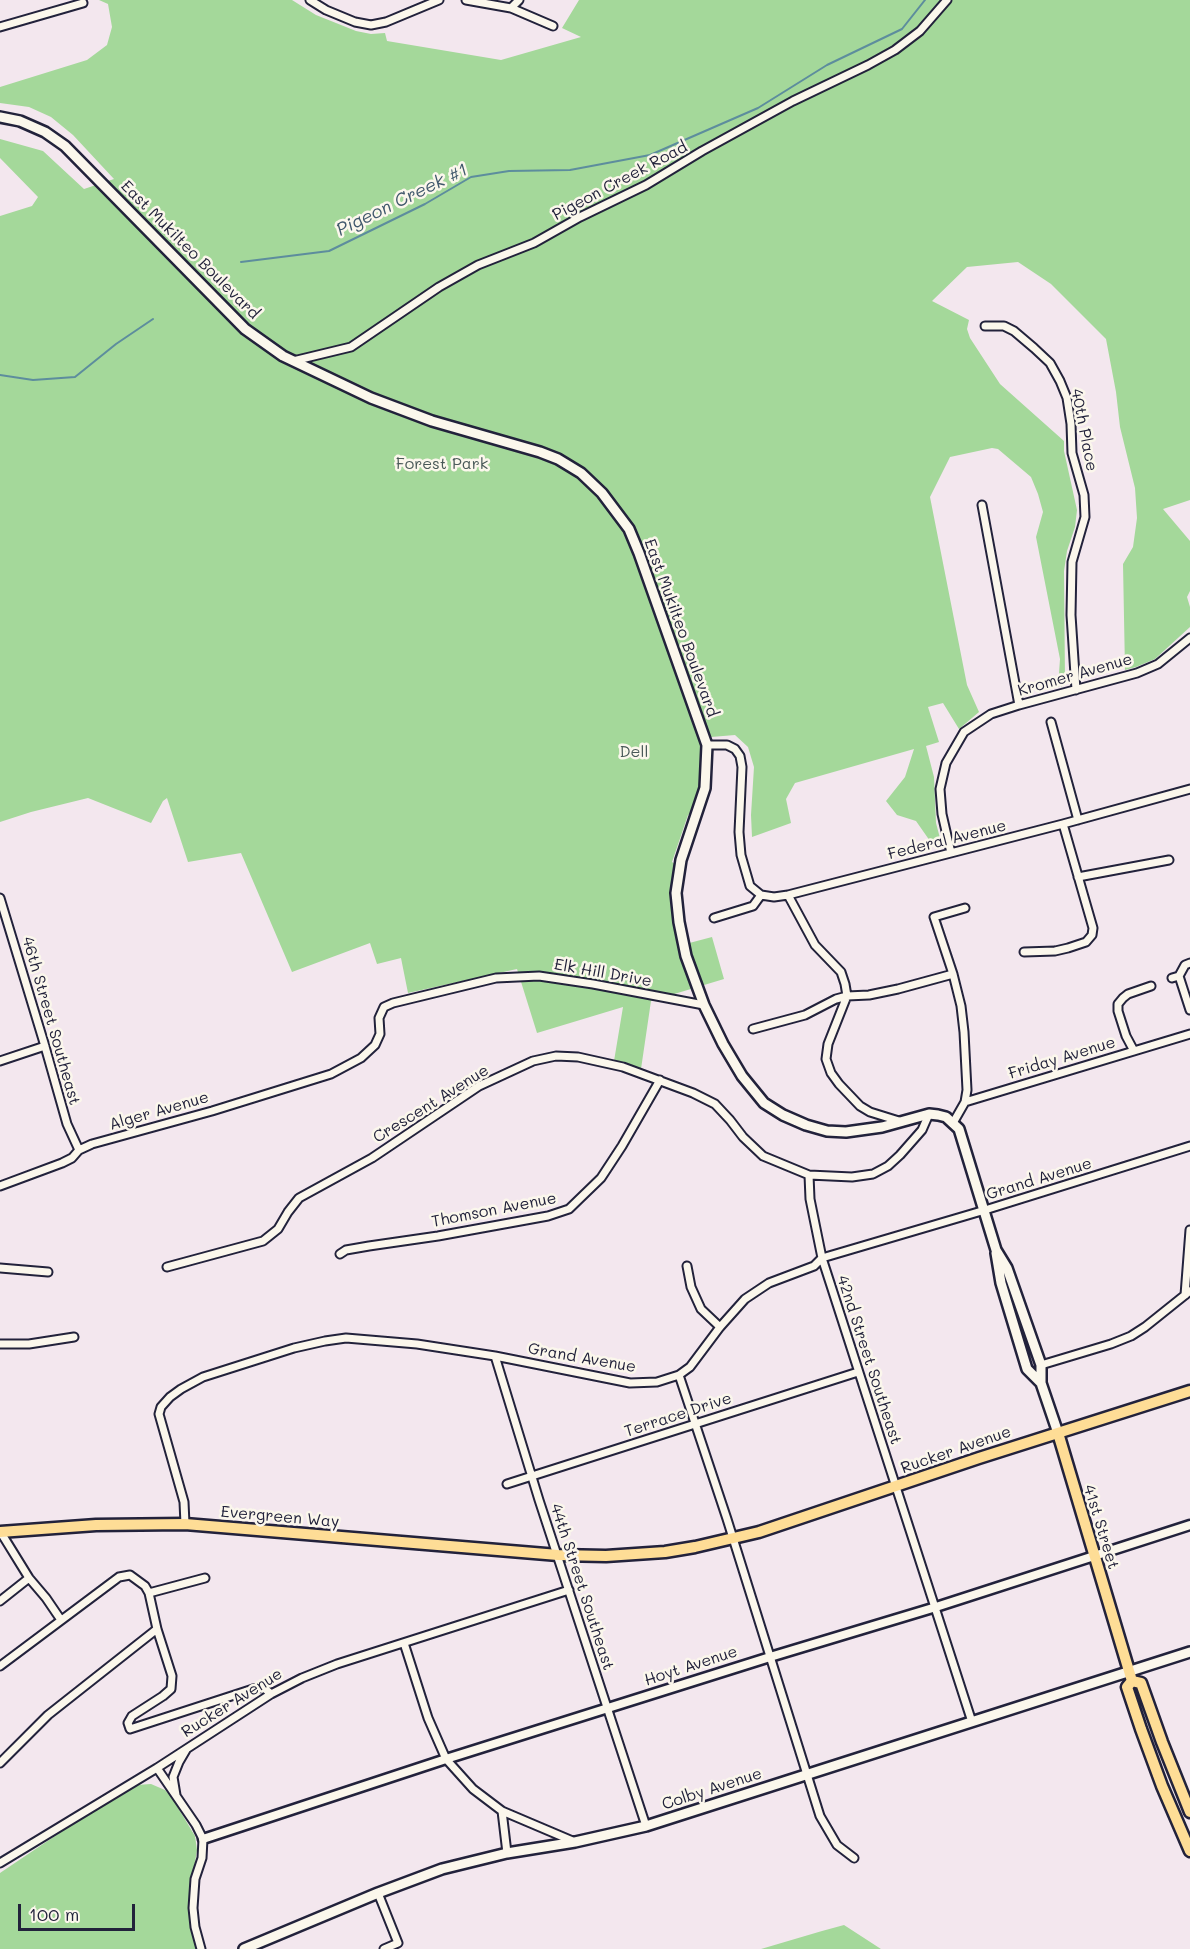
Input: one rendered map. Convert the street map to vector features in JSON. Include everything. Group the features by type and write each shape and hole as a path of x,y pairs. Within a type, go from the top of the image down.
{"main road":[{"name":"East Mukilteo Boulevard","path":"0,117 20,121 37,128 65,146 245,329 292,361 371,398 432,421 558,459 581,473 602,493 629,529 707,745 705,788 681,860 676,893 686,956 704,1005 742,1076 764,1103 783,1115 827,1131 861,1131 929,1114"},
{"path":"929,1114 946,1117 953,1123"},
{"name":"41st Street","path":"953,1123 959,1130 985,1210 996,1251 998,1269 1028,1369 1041,1383"},
{"name":"41st Street","path":"996,1251 1007,1268 1041,1365 1041,1383 1131,1676 1127,1687 1150,1754 1190,1851"},
{"path":"1013,1320 1023,1317"},
{"name":"Rucker Avenue","path":"558,1555 606,1556 665,1552 733,1539 1190,1391"},
{"name":"Evergreen Way","path":"0,1532 96,1525 185,1524 558,1555"},
{"name":"Colby Avenue","path":"244,1949 442,1869 507,1853 575,1842 646,1826 972,1722 1131,1676 1190,1652"},
{"name":"41st Street","path":"1131,1676 1141,1683 1161,1742 1190,1812"}],"street":[{"path":"310,0 326,10 355,22 371,25 387,22 439,0"},
{"path":"466,0 511,8 553,26"},
{"path":"511,8 519,0"},
{"name":"Pigeon Creek Road","path":"292,361 351,347 468,270 534,243 580,217 646,185 793,101 886,55 920,30 947,0"},
{"path":"0,27 82,3"},
{"name":"40th Place","path":"985,326 1004,326 1014,331 1034,348 1050,363 1067,398 1072,453 1084,495 1085,517 1072,562 1072,625 1076,690"},
{"path":"982,505 1019,705"},
{"name":"Kromer Avenue","path":"951,853 942,814 940,789 946,763 964,732 991,714 1137,673 1158,664 1190,638"},
{"path":"1051,722 1078,820"},
{"path":"707,745 727,745 735,749 740,756 742,767 739,832 741,855 750,886 760,895 753,906 714,918"},
{"name":"Federal Avenue","path":"760,895 774,897 788,895 1190,789"},
{"path":"1024,952 1055,951 1068,948 1086,942 1092,935 1093,928 1063,824"},
{"path":"1078,878 1169,860"},
{"path":"788,895 815,945 841,972 845,984 847,996 828,1044 826,1059 831,1072 860,1106 870,1112 901,1122"},
{"name":"46th Street Southeast","path":"0,898 67,1124 79,1150"},
{"path":"953,1123 965,1102 967,1090 964,1032 961,1006 953,974 934,917 965,908"},
{"path":"0,931 9,928"},
{"path":"1190,963 1185,965 1176,977 1190,1010"},
{"path":"753,1029 805,1015 836,999 847,996 868,996 953,974"},
{"name":"Elk Hill Drive","path":"331,1074 361,1058 375,1045 380,1034 379,1017 384,1008 393,1003 496,978 539,976 704,1005"},
{"path":"1134,1051 1126,1036 1118,1004 1128,994 1151,986"},
{"name":"Friday Avenue","path":"965,1102 1190,1034"},
{"path":"0,1061 45,1046"},
{"name":"Crescent Avenue","path":"167,1267 262,1241 278,1229 299,1198 372,1158 478,1086 533,1061 556,1056 578,1057 624,1067 715,1104 743,1137 763,1156 809,1175 852,1177 873,1174 888,1166 908,1147 922,1130 929,1114"},
{"name":"Alger Avenue","path":"0,1186 62,1163 72,1158 79,1150 92,1144 212,1111 331,1074"},
{"name":"Thomson Avenue","path":"340,1254 346,1250 548,1216 569,1209 601,1178 660,1080"},
{"name":"Grand Avenue","path":"185,1524 184,1502 159,1414 161,1407 170,1397 194,1382 233,1366 302,1346 340,1338 417,1344 495,1356 630,1383 657,1382 679,1375 690,1367 720,1327 745,1299 769,1283 814,1266 822,1258 1190,1146"},
{"name":"42nd Street Southeast","path":"809,1175 810,1199 822,1258 972,1722"},
{"path":"1041,1365 1131,1336 1187,1293 1190,1230"},
{"path":"687,1266 691,1287 701,1309 720,1327"},
{"path":"0,1268 48,1272"},
{"path":"0,1344 29,1344 74,1337"},
{"name":"44th Street Southeast","path":"495,1356 531,1475 646,1826"},
{"name":"Terrace Drive","path":"507,1484 858,1372"},
{"path":"679,1375 820,1816 837,1845 854,1858"},
{"name":"Hoyt Avenue","path":"203,1839 1190,1525"},
{"path":"0,1532 29,1578 61,1620"},
{"path":"0,1666 119,1577 130,1575 145,1586 149,1593 157,1629 172,1676 171,1689 132,1716 128,1723 130,1729 253,1689 263,1687 271,1694"},
{"path":"0,1601 29,1578"},
{"path":"149,1593 205,1578"},
{"name":"Rucker Avenue","path":"0,1863 157,1768 271,1694 302,1678 337,1664 569,1590"},
{"path":"0,1763 48,1715 157,1629"},
{"path":"404,1643 428,1719 446,1760 473,1789 502,1811 575,1842"},
{"path":"176,1798 173,1777 187,1749"},
{"path":"157,1768 203,1839 202,1858 195,1879 193,1908 201,1949"},
{"path":"502,1811 507,1853"},
{"path":"378,1893 398,1943 384,1949"}],"green space":[{"name":"Forest Park","path":"99,0 292,0 316,15 356,31 371,34 385,33 387,41 501,60 581,37 562,28 579,0 1190,0 1190,500 1163,509 1190,541 1190,591 1187,597 1190,607 1190,627 1155,659 1125,670 1123,564 1133,547 1137,518 1135,488 1120,427 1106,339 1051,284 1018,262 967,267 932,301 969,320 967,329 970,338 1000,384 1064,441 1064,451 1077,510 1064,571 1065,681 1062,688 1061,685 1058,687 1060,659 1036,537 1043,512 1031,477 998,449 992,448 950,457 930,497 967,685 979,712 959,729 943,703 928,707 939,742 926,746 934,777 936,823 941,842 930,841 916,821 897,815 886,801 905,777 914,749 795,783 786,799 791,823 752,837 754,767 748,747 735,735 711,737 700,742 702,789 693,812 688,815 672,862 675,864 671,904 678,946 712,937 724,979 651,1001 641,1069 614,1061 623,1007 537,1033 517,969 408,993 401,958 377,964 370,943 292,972 241,853 188,862 167,798 151,823 88,798 0,822 0,216 32,206 38,197 0,158 0,139 43,151 84,189 114,179 73,135 51,117 29,107 0,103 0,87 87,60 107,45 112,27 108,4"},
{"path":"151,1784 165,1790 171,1796 195,1836 197,1850 189,1913 196,1949 0,1949 0,1873 131,1787"},
{"path":"844,1925 881,1949 761,1949 822,1931"}],"waterway":[{"name":"Pigeon Creek #1","path":"241,262 329,251 425,204 471,177 509,171 570,170 650,155 758,108 827,65 902,29 925,0"},
{"name":"Pigeon Creek #1","path":"0,375 33,380 75,377 116,344 153,319"}],"park label":[{"name":"Dell","path":"634,752"}]}
